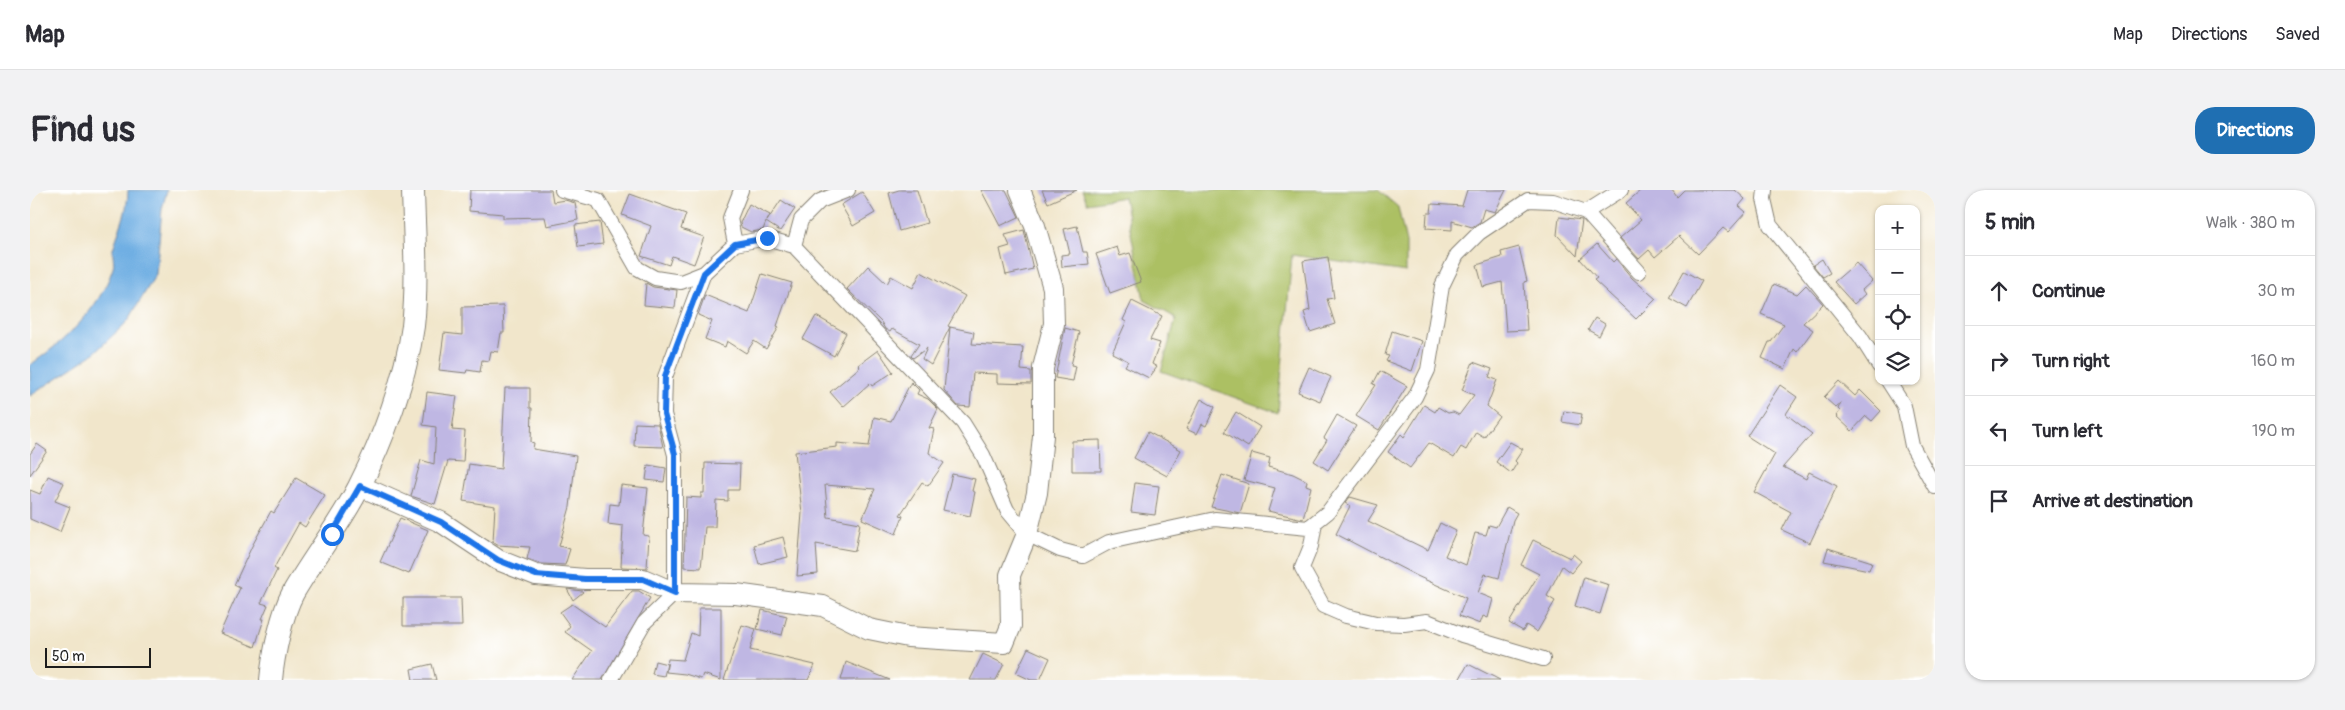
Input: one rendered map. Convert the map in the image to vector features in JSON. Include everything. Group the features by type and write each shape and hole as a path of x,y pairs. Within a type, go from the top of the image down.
{"main road":[{"path":"271,680 274,654 292,594 332,534 360,486 382,434 402,377 413,326 414,190"}],"street":[{"path":"562,190 600,195 637,268 655,278 681,282 704,273 735,244 767,238 794,246 963,423 982,455 1007,510 1027,534 1060,550 1083,556 1109,542 1215,519 1308,528 1315,523 1328,512 1415,397 1428,370 1442,286 1457,255 1479,233 1528,200 1553,201 1586,212 1639,272"},
{"path":"735,244 730,218 741,190"},
{"path":"794,246 801,220 820,201 848,190"},
{"path":"360,486 441,522 498,560 536,575 585,579 643,579 675,593 736,594 823,606 869,629 908,637 1004,644 1011,626 1010,575 1027,534 1036,493 1043,436 1043,368 1054,324 1053,288 1035,226 1020,190"},
{"path":"1586,212 1621,190"},
{"path":"1764,190 1764,199 1770,225 1860,336 1875,360"},
{"path":"611,680 644,623 675,593 675,454 664,414 665,376 704,273"},
{"path":"1891,385 1904,406 1912,446 1935,487"},
{"path":"1315,523 1311,546 1302,568 1322,606 1346,616 1376,623 1404,624 1427,621 1462,635 1543,659"}],"green space":[{"path":"1082,190 1378,190 1398,207 1406,243 1406,272 1292,255 1278,413 1161,371 1176,318 1144,300 1124,197 1087,203"}],"water":[{"path":"128,190 167,190 162,209 156,274 128,321 92,355 30,396 30,365 80,323 90,311 107,283 114,266 113,249 125,213"}],"building":[{"path":"470,190 551,190 553,202 565,200 575,203 578,220 547,226 545,217 503,218 503,214 469,211"},
{"path":"899,190 917,190 927,223 899,231 889,193"},
{"path":"981,190 1006,190 1019,217 1000,226"},
{"path":"1042,190 1077,190 1048,203"},
{"path":"1467,190 1506,190 1495,212 1484,209 1480,222 1472,227 1452,221 1452,230 1426,228 1427,213 1431,213 1432,204 1462,206"},
{"path":"1641,190 1672,190 1677,197 1684,190 1735,190 1745,199 1739,206 1746,212 1728,232 1723,228 1698,254 1679,236 1655,257 1649,250 1639,259 1620,238 1641,220 1626,203"},
{"path":"862,192 875,213 853,226 841,205"},
{"path":"630,194 686,214 681,229 704,237 694,264 672,256 669,265 641,256 651,226 622,215"},
{"path":"781,200 795,209 780,231 766,222 763,230 751,232 741,227 740,223 749,204 770,215 767,221"},
{"path":"1559,217 1582,220 1577,256 1557,235"},
{"path":"600,222 603,244 578,247 575,225"},
{"path":"1077,226 1083,252 1087,252 1089,264 1062,267 1061,255 1070,254 1064,229"},
{"path":"1024,230 1033,269 1006,275 1000,249 1010,246 1005,235"},
{"path":"1597,244 1613,262 1616,259 1632,278 1656,299 1636,319 1594,280 1597,278 1580,259"},
{"path":"1117,247 1120,256 1130,253 1141,282 1110,293 1096,254"},
{"path":"1519,247 1527,281 1524,282 1527,330 1506,331 1502,282 1483,287 1477,265 1502,257 1501,252"},
{"path":"1328,257 1334,298 1327,299 1335,324 1310,332 1304,312 1310,310 1303,261"},
{"path":"1822,259 1830,273 1823,277 1813,265"},
{"path":"1856,263 1872,281 1862,290 1865,294 1854,304 1834,282"},
{"path":"868,266 887,284 891,276 913,288 921,272 965,296 948,326 950,327 931,365 922,359 927,348 913,358 911,356 919,344 892,329 890,332 885,329 881,322 847,289"},
{"path":"1684,271 1702,281 1687,308 1669,298"},
{"path":"762,274 792,283 777,326 779,327 766,349 754,341 746,353 727,341 725,347 705,339 712,321 698,315 705,295 749,313"},
{"path":"646,283 653,287 677,290 675,308 644,305"},
{"path":"1774,284 1797,294 1806,285 1823,304 1803,323 1813,330 1797,352 1794,349 1785,369 1762,358 1769,342 1771,342 1784,324 1761,314"},
{"path":"1132,301 1162,316 1150,340 1160,343 1152,364 1157,367 1149,378 1125,366 1128,361 1112,353 1126,322 1123,320"},
{"path":"503,306 504,333 501,333 498,352 491,351 489,361 482,360 480,372 467,370 466,373 439,370 444,333 462,335 462,307"},
{"path":"816,316 846,333 834,356 803,339"},
{"path":"1595,318 1605,324 1599,336 1588,330"},
{"path":"950,327 974,332 972,344 1023,347 1021,370 1031,371 1031,384 997,383 997,374 973,373 970,407 958,406 944,390"},
{"path":"1065,328 1079,332 1071,365 1076,366 1073,381 1055,378"},
{"path":"1392,331 1422,341 1412,371 1386,361 1389,356 1385,355"},
{"path":"878,350 893,372 872,386 870,383 843,407 830,392 860,367 858,365"},
{"path":"1473,362 1492,369 1489,377 1497,380 1487,406 1499,416 1484,437 1476,432 1466,450 1461,447 1454,458 1429,443 1410,468 1388,452 1401,434 1404,437 1424,405 1435,412 1438,407 1448,413 1453,412 1459,415 1474,395 1462,390"},
{"path":"1309,367 1331,377 1320,401 1298,392"},
{"path":"1380,371 1407,386 1379,430 1356,416 1376,385 1373,384"},
{"path":"1839,381 1855,396 1860,390 1881,411 1872,421 1866,416 1852,431 1836,416 1840,411 1838,409 1841,402 1836,408 1824,397"},
{"path":"911,382 919,390 917,394 928,399 938,409 929,428 934,429 929,453 944,463 928,486 922,482 900,515 903,516 896,534 862,519 875,489 825,485 828,517 860,523 855,551 816,544 818,574 797,576 802,513 795,452 837,447 837,443 869,446 874,417 891,421"},
{"path":"1780,385 1797,397 1786,414 1812,434 1783,467 1806,479 1809,472 1837,486 1810,543 1782,530 1791,512 1754,492 1775,454 1747,436"},
{"path":"505,388 530,388 530,408 532,408 531,442 534,443 533,449 576,456 570,507 559,546 570,549 565,565 542,564 527,559 530,547 497,545 493,542 495,506 463,501 469,464 501,469"},
{"path":"427,392 457,396 452,430 465,431 463,462 448,461 435,504 411,496 421,460 434,464 436,427 423,425"},
{"path":"1201,399 1215,407 1206,426 1202,424 1197,434 1186,429"},
{"path":"1564,411 1582,414 1580,425 1562,422"},
{"path":"1236,412 1260,427 1248,447 1224,432"},
{"path":"1337,415 1356,426 1328,470 1314,461 1327,440 1324,438"},
{"path":"635,423 658,424 663,447 634,446"},
{"path":"1148,432 1181,450 1167,476 1134,458"},
{"path":"1100,440 1101,471 1072,471 1072,441"},
{"path":"1510,442 1523,449 1515,461 1517,463 1511,473 1496,462"},
{"path":"37,444 47,451 30,475 30,454"},
{"path":"1252,453 1270,458 1268,467 1293,474 1307,481 1306,485 1311,487 1303,519 1268,511 1275,488 1244,480"},
{"path":"705,463 740,464 739,490 728,490 728,501 716,500 715,527 705,527 701,568 684,567 686,497 701,498 701,493 704,493"},
{"path":"648,465 666,468 664,482 646,480"},
{"path":"952,474 975,479 972,491 975,492 970,516 943,510"},
{"path":"1222,475 1249,484 1240,513 1211,507"},
{"path":"48,476 64,483 55,501 70,507 60,532 30,519 30,490 40,494"},
{"path":"296,478 325,495 305,527 299,523 274,568 277,570 261,603 268,605 262,619 264,619 255,647 220,633 240,588 234,585 252,546 271,511 274,513"},
{"path":"1135,483 1159,486 1155,515 1131,512"},
{"path":"621,485 648,488 643,535 649,536 647,568 621,567 623,526 608,524 610,504 619,505"},
{"path":"1350,497 1378,505 1368,521 1428,550 1440,523 1456,531 1445,556 1466,565 1475,533 1486,535 1489,525 1496,527 1507,507 1517,513 1513,520 1499,578 1485,574 1478,593 1493,599 1488,618 1483,616 1480,624 1459,616 1466,598 1417,576 1336,534 1350,506 1345,503"},
{"path":"400,518 428,530 409,574 380,562"},
{"path":"783,537 788,557 759,564 754,545"},
{"path":"1533,540 1570,558 1573,554 1581,561 1571,573 1562,566 1547,596 1555,601 1537,632 1526,625 1523,631 1509,623 1539,574 1521,565"},
{"path":"1828,548 1872,562 1869,570 1824,561"},
{"path":"1584,577 1609,585 1600,614 1575,606"},
{"path":"567,589 582,591 583,592 573,600"},
{"path":"632,591 639,591 650,598 602,680 572,680 592,651 565,632 570,626 560,612 572,604 605,627"},
{"path":"403,598 461,598 462,626 403,626"},
{"path":"699,608 721,608 721,680 703,674 701,679 685,674 666,672 668,659 683,660 691,633 698,636"},
{"path":"762,610 787,616 782,635 757,629"},
{"path":"742,625 756,629 750,650 815,665 808,680 724,680"},
{"path":"1028,648 1050,658 1040,680 1031,680 1016,673"},
{"path":"983,654 1004,664 996,680 970,680"},
{"path":"655,661 667,664 664,676 652,674"},
{"path":"846,662 890,680 841,680"},
{"path":"432,664 436,680 413,680 411,669"},
{"path":"1468,664 1500,680 1459,680"}],"route":[{"path":"332,534 360,486 441,522 498,560 536,575 585,579 643,579 675,593 675,454 664,414 665,376 704,273 735,244 767,238"}]}
